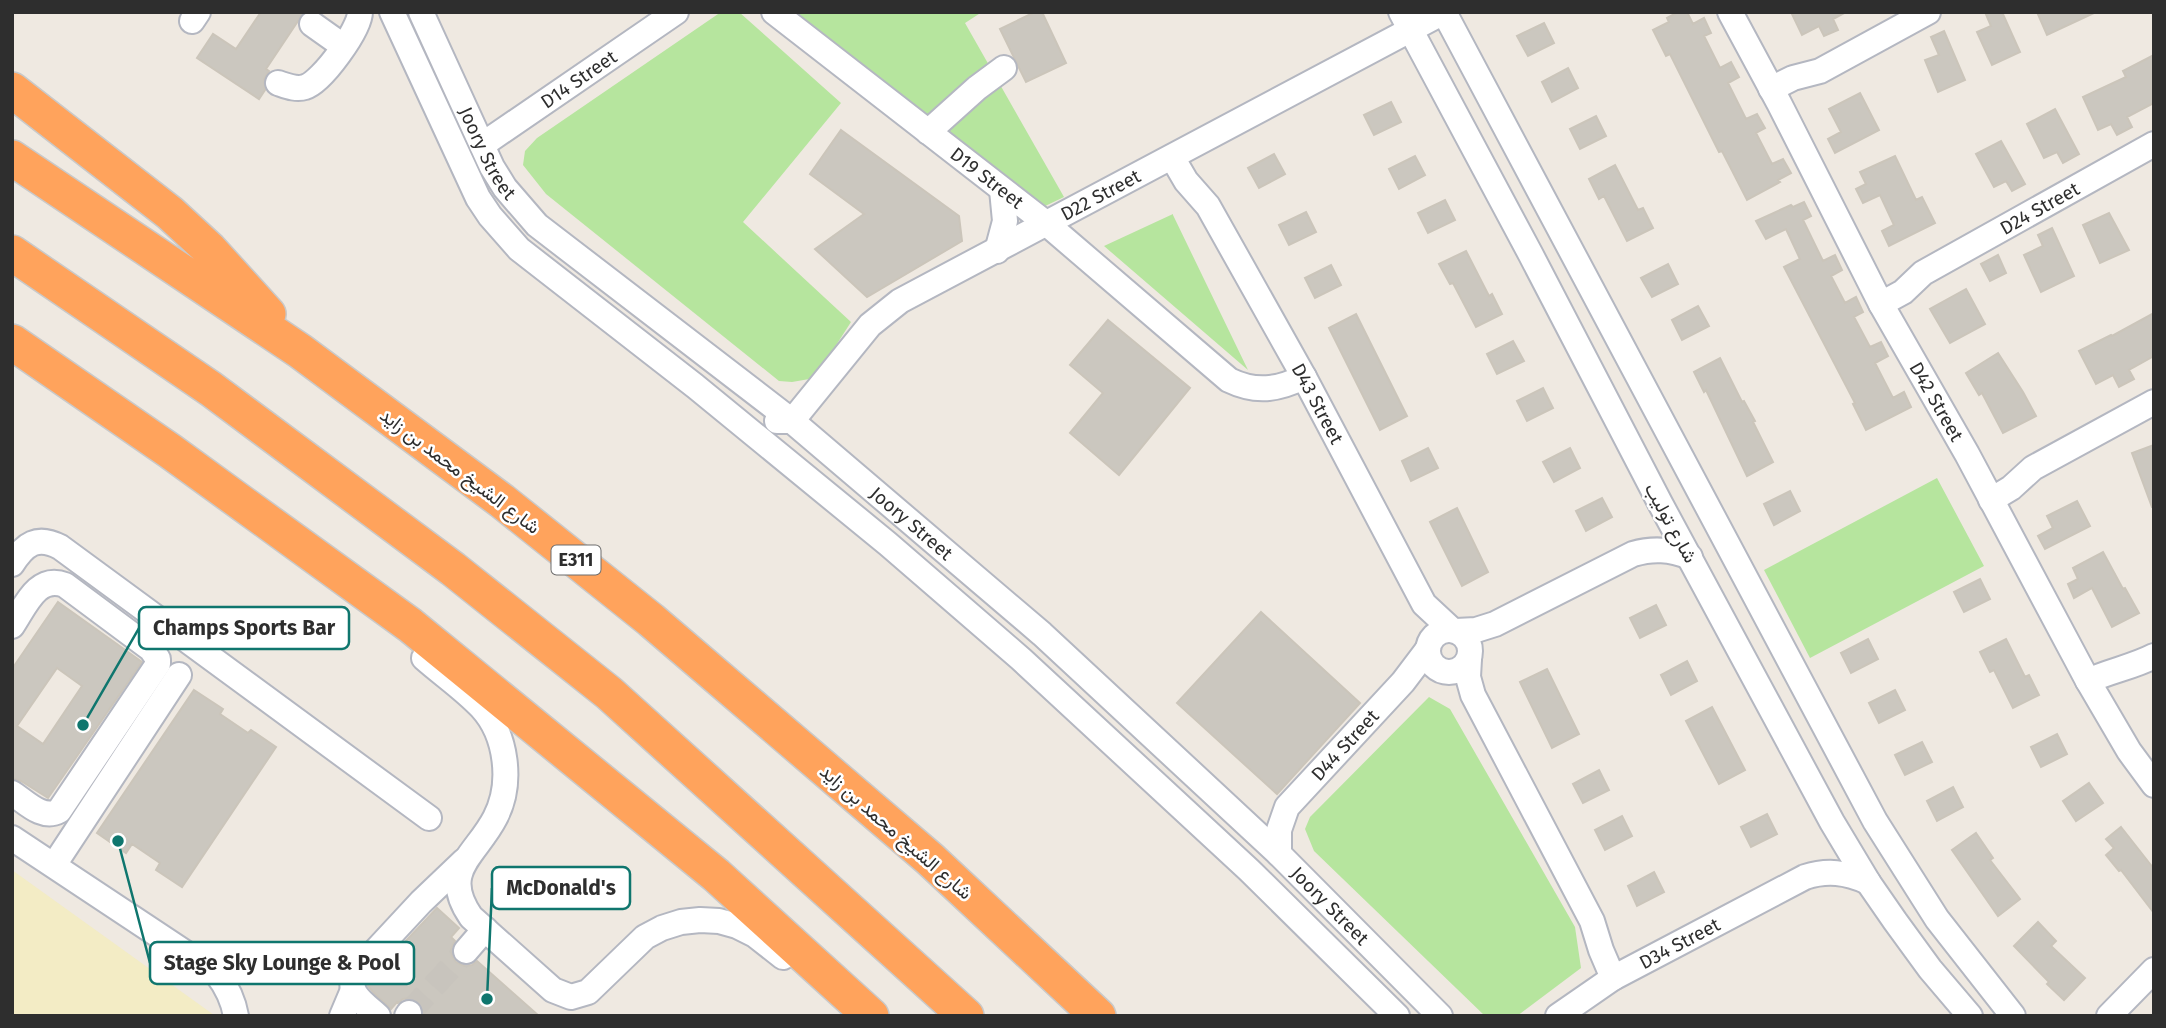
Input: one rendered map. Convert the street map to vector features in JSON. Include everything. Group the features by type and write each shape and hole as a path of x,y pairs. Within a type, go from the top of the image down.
{"highway":[{"path":"12,90 190,230 300,351"},
{"name":"شارع الشيخ محمد بن زايد","path":"12,158 300,351 502,500 651,620 930,859 1098,1016"},
{"path":"12,253 211,389 453,569 609,693 966,1016"},
{"path":"12,342 170,451 410,625 716,875 862,1008"}],"street":[{"path":"278,83 298,89 312,84 323,74 358,24 360,12"},
{"name":"Joory Street","path":"392,12 468,179 490,216 512,241 888,544 1032,668 1250,870 1397,1016"},
{"name":"Joory Street","path":"421,12 482,145 505,188 537,225 792,421 1052,643 1279,854 1440,1016"},
{"name":"D14 Street","path":"482,145 676,12"},
{"name":"D19 Street","path":"774,12 1047,224 1228,380 1253,389 1267,390 1280,388 1304,377"},
{"name":"D22 Street","path":"792,421 880,316 900,301 1180,153 1406,21 1444,12"},
{"name":"شارع توليب","path":"1444,12 1875,821 1937,919 2013,1016"},
{"name":"D42 Street","path":"1730,12 1878,297 1987,492 2092,690 2129,751 2154,785"},
{"path":"1775,96 1793,78 1820,71 1928,12"},
{"name":"شارع توليب","path":"1406,21 1832,822 1868,882 1930,969 1970,1016"},
{"path":"312,24 343,46"},
{"path":"928,132 1004,68"},
{"name":"D24 Street","path":"1878,297 1895,279 1923,273 2154,144"},
{"name":"D43 Street","path":"1180,153 1186,181 1208,206 1304,377 1424,604 1436,659"},
{"path":"996,251 1005,221 1002,190"},
{"path":"695,386 718,385 767,419 792,421"},
{"path":"1987,492 2011,488 2033,468 2154,401"},
{"path":"1633,554 1654,526 1660,503"},
{"path":"12,564 20,552 34,542 52,543 60,547 429,818"},
{"path":"1436,659 1438,633 1476,630 1495,624 1633,554 1656,550 1690,557"},
{"path":"344,578 388,627 481,707 492,723 505,760 502,799 495,817 464,862 421,902 355,973 352,985 356,996 379,1016"},
{"path":"12,626 41,586 48,582 57,582 65,585 151,649 158,659 156,670 64,806 54,814 51,824 22,844 217,974 228,989 236,1016"},
{"name":"D43 Street","path":"1424,604 1454,630"},
{"path":"1436,659 1458,670 1495,624"},
{"path":"1454,630 1467,639 1470,655 1468,677 1473,695 1592,921 1615,948 1621,974"},
{"path":"1436,659 1473,695"},
{"name":"D44 Street","path":"1247,824 1287,807 1403,682 1421,674 1436,659"},
{"path":"2092,690 2117,686 2148,659"},
{"path":"54,865 179,676"},
{"path":"12,793 41,812 54,814"},
{"name":"D44 Street","path":"1279,854 1279,830 1287,807"},
{"name":"D34 Street","path":"1805,877 1827,847 1832,822"},
{"path":"464,862 459,882 462,902 471,917 553,990 571,997 588,992 645,937 681,922 700,920 719,921 755,934 822,990 862,1008"},
{"name":"D34 Street","path":"1558,1016 1621,974 1805,877 1826,872 1847,874 1868,882"},
{"path":"466,951 485,929"},
{"path":"2109,1016 2154,970"},
{"path":"342,1016 353,990"}],"green space":[{"path":"721,12 739,12 841,103 743,222 851,322 815,378 779,381 546,194 523,165 525,151 537,138"},
{"path":"795,12 982,12 965,23 1064,197 1041,208"},
{"path":"1173,215 1248,370 1104,246"},
{"path":"1937,478 1984,566 1810,658 1764,570"},
{"path":"1429,697 1450,709 1575,927 1581,968 1517,1016 1485,1016 1314,851 1305,829 1310,817"}],"sand":[{"path":"12,870 214,1015 12,1016"}],"building":[{"path":"261,12 304,12 266,69 269,71 264,79 265,90 259,99 197,58 213,34 236,49"},
{"path":"1035,12 1042,12 1066,63 1026,82 1000,29"},
{"path":"1678,12 1687,12 1693,24 1704,18 1711,33 1704,36 1720,68 1731,62 1739,77 1728,83 1746,119 1757,114 1765,128 1756,133 1772,164 1783,159 1791,173 1747,200 1722,151 1719,152 1670,54 1666,56 1653,30 1669,22 1667,18"},
{"path":"1791,12 1846,12 1833,19 1838,30 1824,36 1819,26 1802,35"},
{"path":"1985,12 2002,12 2020,52 1992,65 1977,32 1991,26"},
{"path":"2037,12 2096,12 2047,35"},
{"path":"1544,23 1554,43 1528,56 1517,36"},
{"path":"1944,31 1965,80 1938,92 1925,60 1939,55 1931,37"},
{"path":"2154,55 2154,103 2127,117 2132,127 2117,135 2111,124 2098,130 2083,97 2126,77 2123,71"},
{"path":"1568,68 1578,88 1552,102 1542,82"},
{"path":"1860,93 1879,130 1835,153 1828,139 1841,132 1829,109"},
{"path":"1391,102 1401,122 1374,135 1364,115"},
{"path":"2055,109 2079,154 2063,163 2057,152 2044,158 2027,124"},
{"path":"1596,116 1606,136 1580,149 1570,129"},
{"path":"841,130 959,216 962,241 867,297 815,249 864,214 810,174"},
{"path":"2001,141 2025,184 2012,191 2006,181 1994,187 1976,154"},
{"path":"1274,154 1285,174 1259,188 1248,168"},
{"path":"1415,156 1425,175 1399,189 1389,169"},
{"path":"1895,156 1916,200 1922,197 1935,223 1889,246 1882,231 1894,225 1880,195 1863,203 1856,189 1866,184 1860,172"},
{"path":"1615,165 1638,210 1643,208 1653,228 1627,241 1604,196 1599,199 1589,179"},
{"path":"1445,200 1455,220 1428,233 1418,213"},
{"path":"1804,202 1811,216 1803,220 1823,261 1835,255 1842,270 1831,276 1845,303 1856,297 1863,312 1854,317 1870,347 1881,342 1888,356 1875,363 1893,398 1904,392 1911,407 1866,430 1853,404 1855,403 1784,267 1800,259 1786,229 1766,239 1756,221"},
{"path":"1306,212 1316,232 1289,245 1279,225"},
{"path":"2109,213 2129,250 2100,263 2083,225"},
{"path":"2052,228 2074,276 2041,292 2024,255 2043,246 2038,235"},
{"path":"1466,251 1489,296 1492,294 1502,314 1476,327 1453,283 1450,284 1439,264"},
{"path":"1998,255 2006,273 1990,281 1981,264"},
{"path":"1668,264 1678,284 1652,297 1641,278"},
{"path":"1331,265 1341,285 1315,298 1305,278"},
{"path":"1966,289 1985,324 1950,343 1930,309"},
{"path":"1698,306 1709,326 1682,340 1672,320"},
{"path":"2154,313 2154,356 2129,370 2134,379 2119,387 2113,375 2096,384 2079,351"},
{"path":"1356,314 1407,416 1380,430 1329,328"},
{"path":"1108,320 1190,388 1119,475 1070,433 1103,393 1070,365"},
{"path":"1513,341 1524,361 1497,374 1487,354"},
{"path":"1998,353 2036,416 2003,433 1982,393 1979,395 1966,373"},
{"path":"1720,358 1742,402 1744,401 1755,421 1753,422 1773,462 1747,476 1706,390 1704,392 1694,372"},
{"path":"1543,388 1553,408 1527,421 1517,401"},
{"path":"2154,445 2154,507 2152,507 2132,453"},
{"path":"1428,448 1438,468 1411,481 1402,461"},
{"path":"1570,448 1580,468 1554,482 1543,462"},
{"path":"1790,491 1800,511 1774,525 1764,504"},
{"path":"1602,498 1612,517 1586,531 1576,511"},
{"path":"2077,501 2090,526 2045,549 2038,536 2053,528 2047,516"},
{"path":"1457,508 1488,572 1462,586 1430,522"},
{"path":"2103,552 2139,613 2112,627 2092,588 2074,598 2068,584 2078,579 2073,568"},
{"path":"1980,579 1990,599 1964,612 1954,592"},
{"path":"58,602 142,662 48,798 12,778 12,669","holes":["57,668 82,686 43,744 17,726"]},
{"path":"1656,605 1666,625 1640,638 1630,618"},
{"path":"1261,612 1360,703 1277,794 1177,703"},
{"path":"1868,639 1878,659 1851,673 1841,653"},
{"path":"2006,639 2025,677 2029,675 2039,695 2013,708 1994,670 1990,672 1980,652"},
{"path":"1687,661 1697,681 1671,695 1661,675"},
{"path":"1547,669 1579,734 1552,748 1520,682"},
{"path":"194,690 223,709 220,714 248,733 251,730 276,747 182,887 156,870 160,863 132,844 126,853 97,833"},
{"path":"1895,690 1905,710 1879,723 1869,703"},
{"path":"1712,707 1745,770 1719,784 1686,721"},
{"path":"2057,734 2067,754 2041,767 2031,747"},
{"path":"1922,742 1932,762 1905,775 1895,755"},
{"path":"1599,770 1609,790 1583,803 1573,784"},
{"path":"2089,783 2103,803 2076,821 2063,801"},
{"path":"1953,787 1963,807 1937,821 1927,801"},
{"path":"1767,814 1777,834 1751,847 1741,827"},
{"path":"1622,816 1632,836 1605,850 1595,830"},
{"path":"2121,827 2154,869 2154,913 2106,855 2114,848 2106,839"},
{"path":"1976,833 1993,858 1990,860 2020,899 1998,916 1952,850"},
{"path":"1654,872 1664,892 1637,906 1628,886"},
{"path":"437,908 459,928 451,937 455,941 451,949 456,962 464,966 477,961 539,1016 423,1016 423,1007 417,1000 403,999 391,1009 373,992 368,981"},
{"path":"2038,922 2056,941 2051,946 2085,978 2064,1000 2014,946"}],"tunnel":[{"path":"409,1013 466,951"}],"place":[{"name":"Champs Sports Bar","path":"83,725"},
{"name":"Stage Sky Lounge & Pool","path":"118,841"},
{"name":"McDonald's","path":"487,999"}]}
